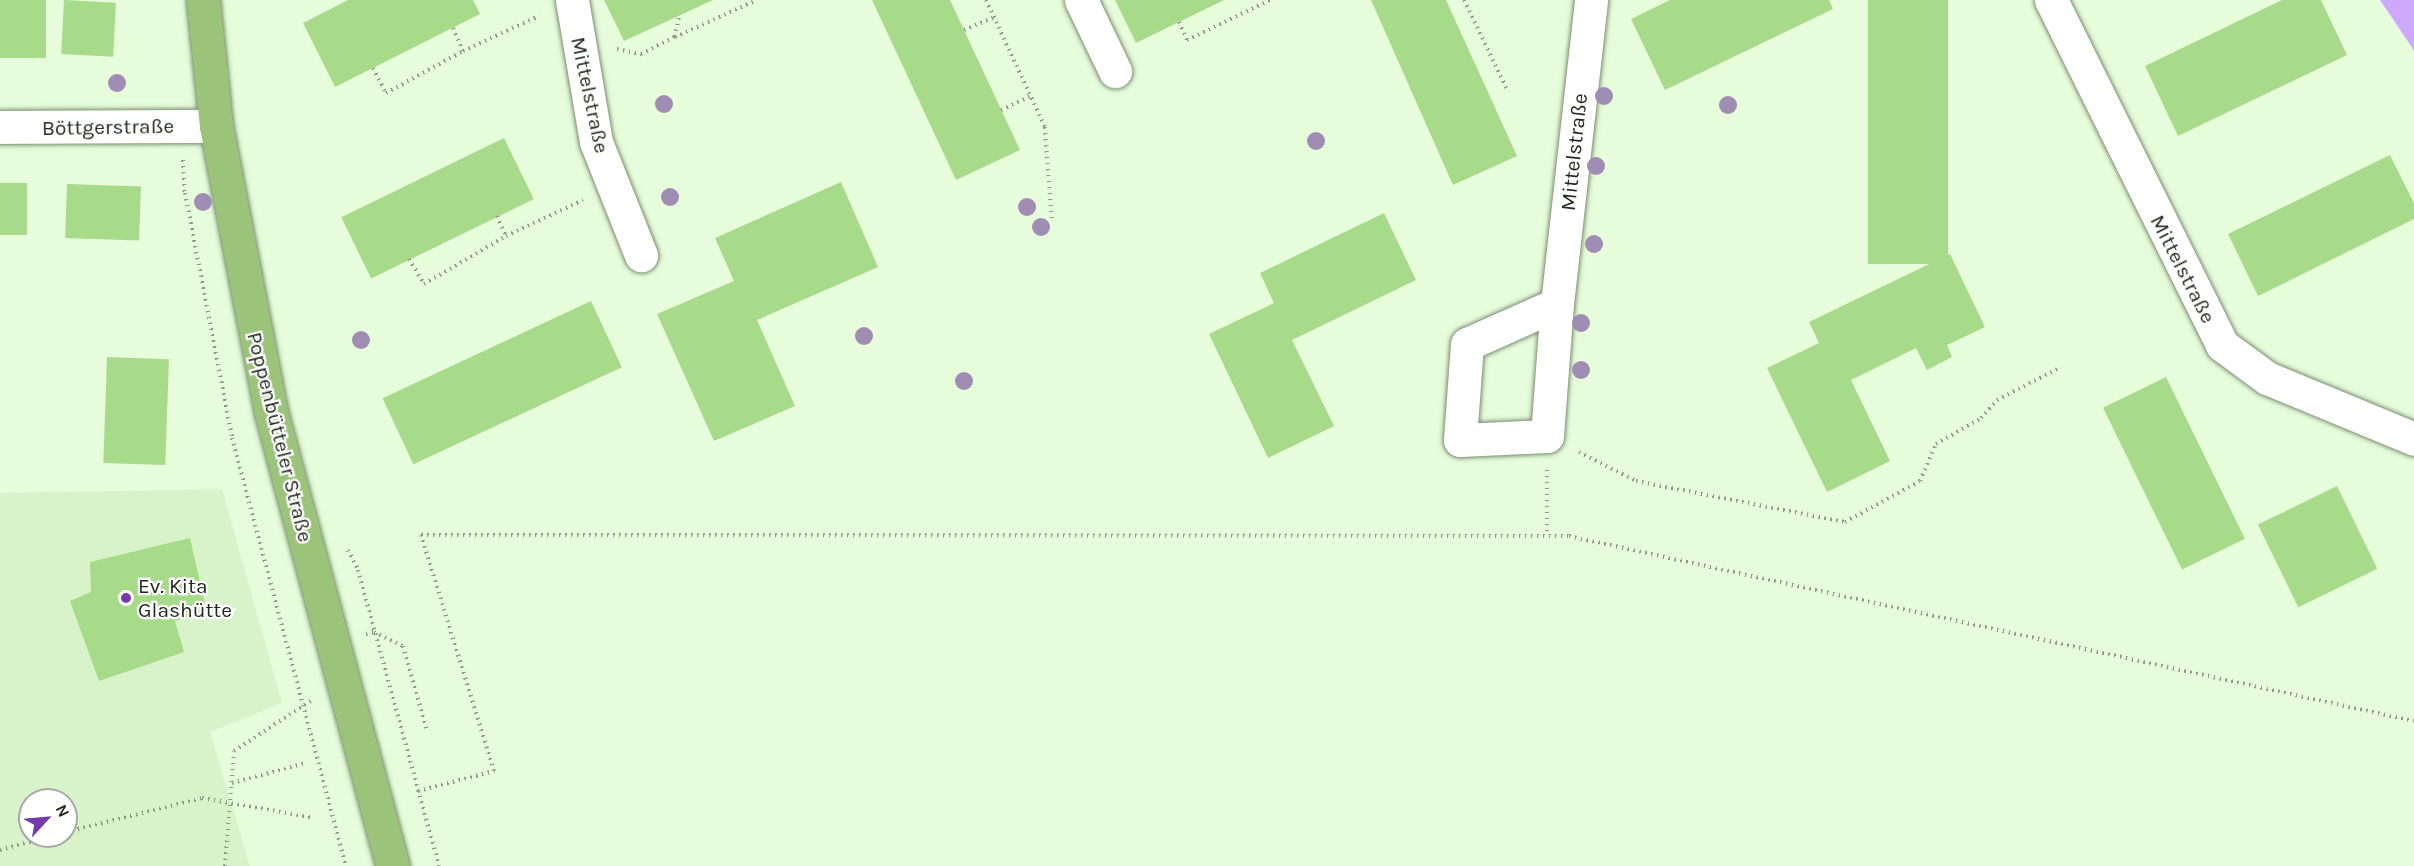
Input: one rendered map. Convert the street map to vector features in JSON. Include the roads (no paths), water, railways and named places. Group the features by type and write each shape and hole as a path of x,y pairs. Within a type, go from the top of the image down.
{"main road":[{"name":"Poppenbütteler Straße","path":"203,0 216,126 271,412 393,866"}],"street":[{"name":"Mittelstraße","path":"572,0 596,142 641,255"},
{"path":"1081,0 1115,71"},
{"name":"Mittelstraße","path":"1557,304 1467,344 1460,440 1547,436 1557,304 1591,0"},
{"name":"Mittelstraße","path":"2051,0 2222,345 2267,378 2414,439"},
{"name":"Böttgerstraße","path":"0,128 216,126"}],"place":[{"name":"Ev. Kita Glashütte","path":"126,598"}]}
